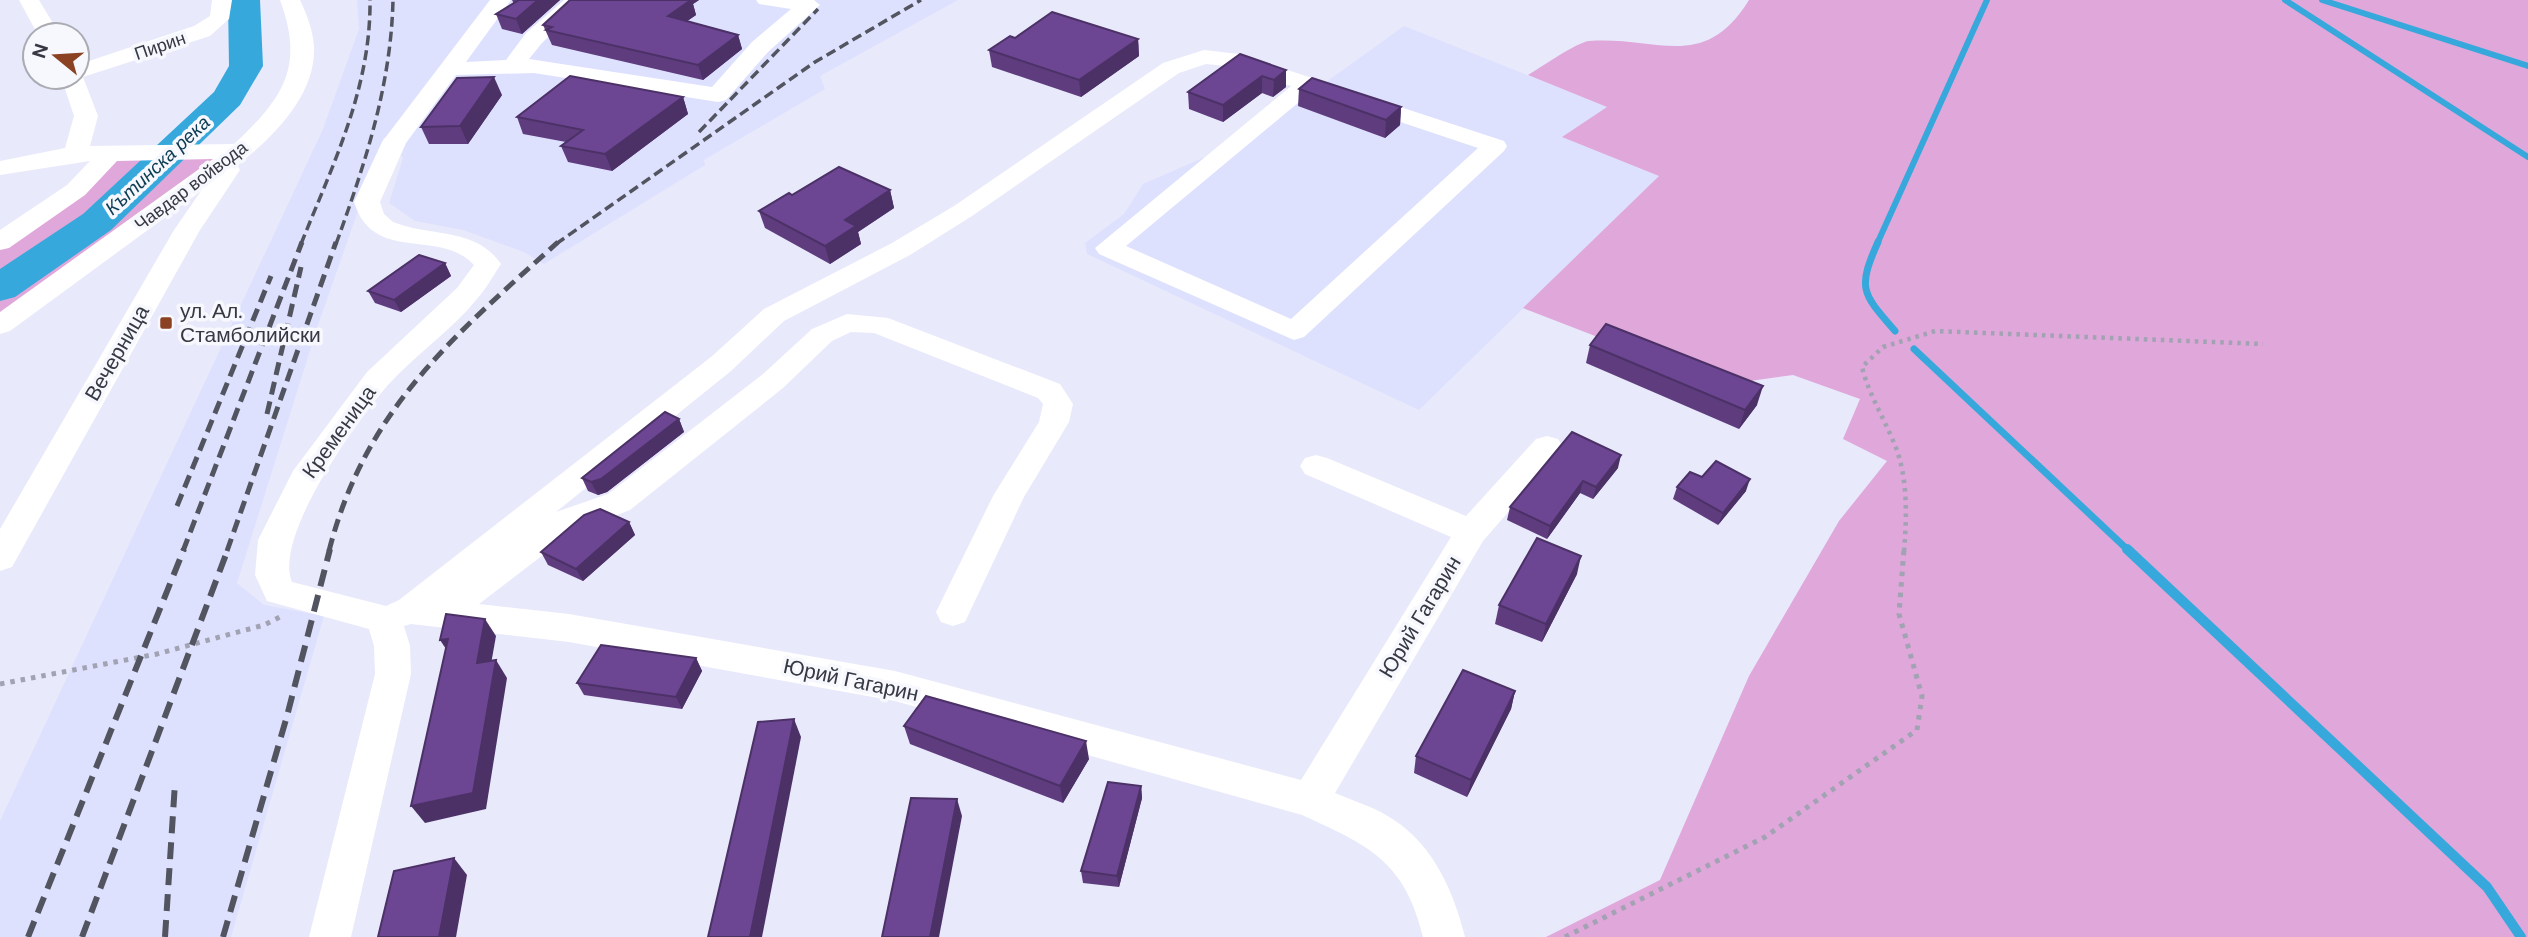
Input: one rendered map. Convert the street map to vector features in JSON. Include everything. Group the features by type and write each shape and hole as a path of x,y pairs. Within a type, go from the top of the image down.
{"street":[{"path":"29,0 40,21"},
{"name":"Пирин","path":"91,67 202,31 217,23 223,14 222,0"},
{"name":"Чавдар войвода","path":"0,325 240,151 276,118 300,81 303,51 290,0"},
{"name":"Кременица","path":"398,615 308,602 279,592 272,575 275,540 304,479 377,379 467,294 488,264 481,253 464,245 387,228 373,218 367,202 394,142 448,69 477,36 501,0"},
{"path":"513,66 534,38 577,0"},
{"path":"448,69 534,66 718,95 760,47 809,5 766,0"},
{"path":"330,937 393,674 392,646 398,615 721,364 774,315 963,212 1171,68 1188,61 1219,57 1308,83 1495,146 1294,331 1108,248 1308,83"},
{"path":"74,154 85,132 88,114 78,91"},
{"path":"0,167 74,154 240,151"},
{"name":"Вечерница","path":"0,558 187,230 240,151"},
{"path":"0,242 76,190 112,152"},
{"path":"398,615 469,594 561,523 619,502 773,382 822,335 848,323 878,324 1049,391 1058,404 1054,422 1009,496 953,612"},
{"name":"Юрий Гагарин","path":"1310,800 1471,533 1547,447"},
{"path":"1315,466 1471,533"},
{"name":"Юрий Гагарин","path":"398,615 569,628 895,687 1310,800 1380,832 1410,860 1436,904 1444,937"}],"path":[{"path":"1565,937 1765,837 1917,730 1922,696 1899,614 1907,510 1895,445 1870,397 1862,367 1883,347 1935,331 2263,344"},
{"path":"0,684 109,664 206,642 264,625 308,602"}],"shaded area":[{"path":"357,0 958,0 820,76 825,89 704,160 705,165 544,264 524,252 463,230 415,221 389,203 403,158 384,137 318,325 237,583 264,605 324,616 231,937 0,937 0,821 323,129 359,29"},
{"path":"1749,0 2528,0 2528,937 1546,937 1660,880 1749,676 1839,521 1887,461 1843,439 1860,399 1793,375 1722,385 1523,308 1659,176 1562,137 1607,107 1528,75 1589,41 1678,46 1697,44 1715,36 1732,23"},
{"path":"1404,26 1608,107 1563,137 1659,176 1419,410 1087,254 1085,243 1124,214 1143,184 1212,154 1294,82 1315,90"},
{"path":"240,151 0,325 0,242 112,152"}],"building":[{"path":"519,0 538,0 516,19 496,14"},
{"path":"570,0 691,0 668,16 738,35 698,65 546,30 552,27 543,25"},
{"path":"1052,12 1138,39 1079,80 989,50 1010,36 1015,38"},
{"path":"1240,54 1286,70 1274,80 1262,76 1223,105 1188,92"},
{"path":"570,76 683,97 605,154 561,146 583,130 517,117"},
{"path":"494,77 460,126 421,127 457,78"},
{"path":"1312,78 1401,107 1386,120 1299,89"},
{"path":"839,167 890,190 845,220 856,226 825,246 759,211 789,193 792,195"},
{"path":"419,255 445,263 394,300 368,291"},
{"path":"1606,324 1763,386 1745,410 1590,345"},
{"path":"665,412 679,419 601,479 591,482 582,478"},
{"path":"1572,432 1621,455 1596,487 1583,481 1550,526 1510,507"},
{"path":"1716,461 1750,479 1723,513 1677,487 1690,472 1702,477"},
{"path":"600,509 629,522 576,569 541,552 584,515"},
{"path":"1537,538 1581,556 1546,624 1499,605"},
{"path":"446,614 485,619 477,663 496,660 473,793 411,806 448,639 440,640"},
{"path":"601,645 696,658 676,697 577,683"},
{"path":"1463,670 1515,691 1471,780 1416,756"},
{"path":"926,696 1086,741 1060,786 904,726"},
{"path":"794,719 750,937 708,937 758,722"},
{"path":"1108,782 1141,786 1117,876 1081,871"},
{"path":"911,798 957,799 930,937 882,937"},
{"path":"454,858 439,937 378,937 394,871"}],"waterway":[{"name":"Кътинска река","path":"0,288 97,222 228,98 246,66 244,0"},
{"path":"1877,244 1987,0"},
{"path":"2285,0 2528,157"},
{"path":"2322,0 2528,66"},
{"path":"1878,242 1867,270 1866,290 1875,308 1895,331"},
{"path":"1914,349 2129,551"},
{"path":"2127,549 2487,887 2521,937"}],"railway":[{"path":"301,244 337,155 357,95 369,32 370,0"},
{"path":"336,244 375,124 387,63 393,0"},
{"path":"556,244 815,62 921,0"},
{"path":"699,132 818,9"},
{"path":"183,551 302,242"},
{"path":"227,551 336,242"},
{"path":"329,551 345,501 365,456 418,378 483,310 558,242"},
{"path":"267,414 301,267"},
{"path":"177,506 271,276"},
{"path":"28,937 184,549"},
{"path":"82,937 228,549"},
{"path":"223,937 287,716 330,549"},
{"path":"165,937 175,783"}],"place":[{"name":"ул. Ал. Стамболийски","path":"166,323"}]}
